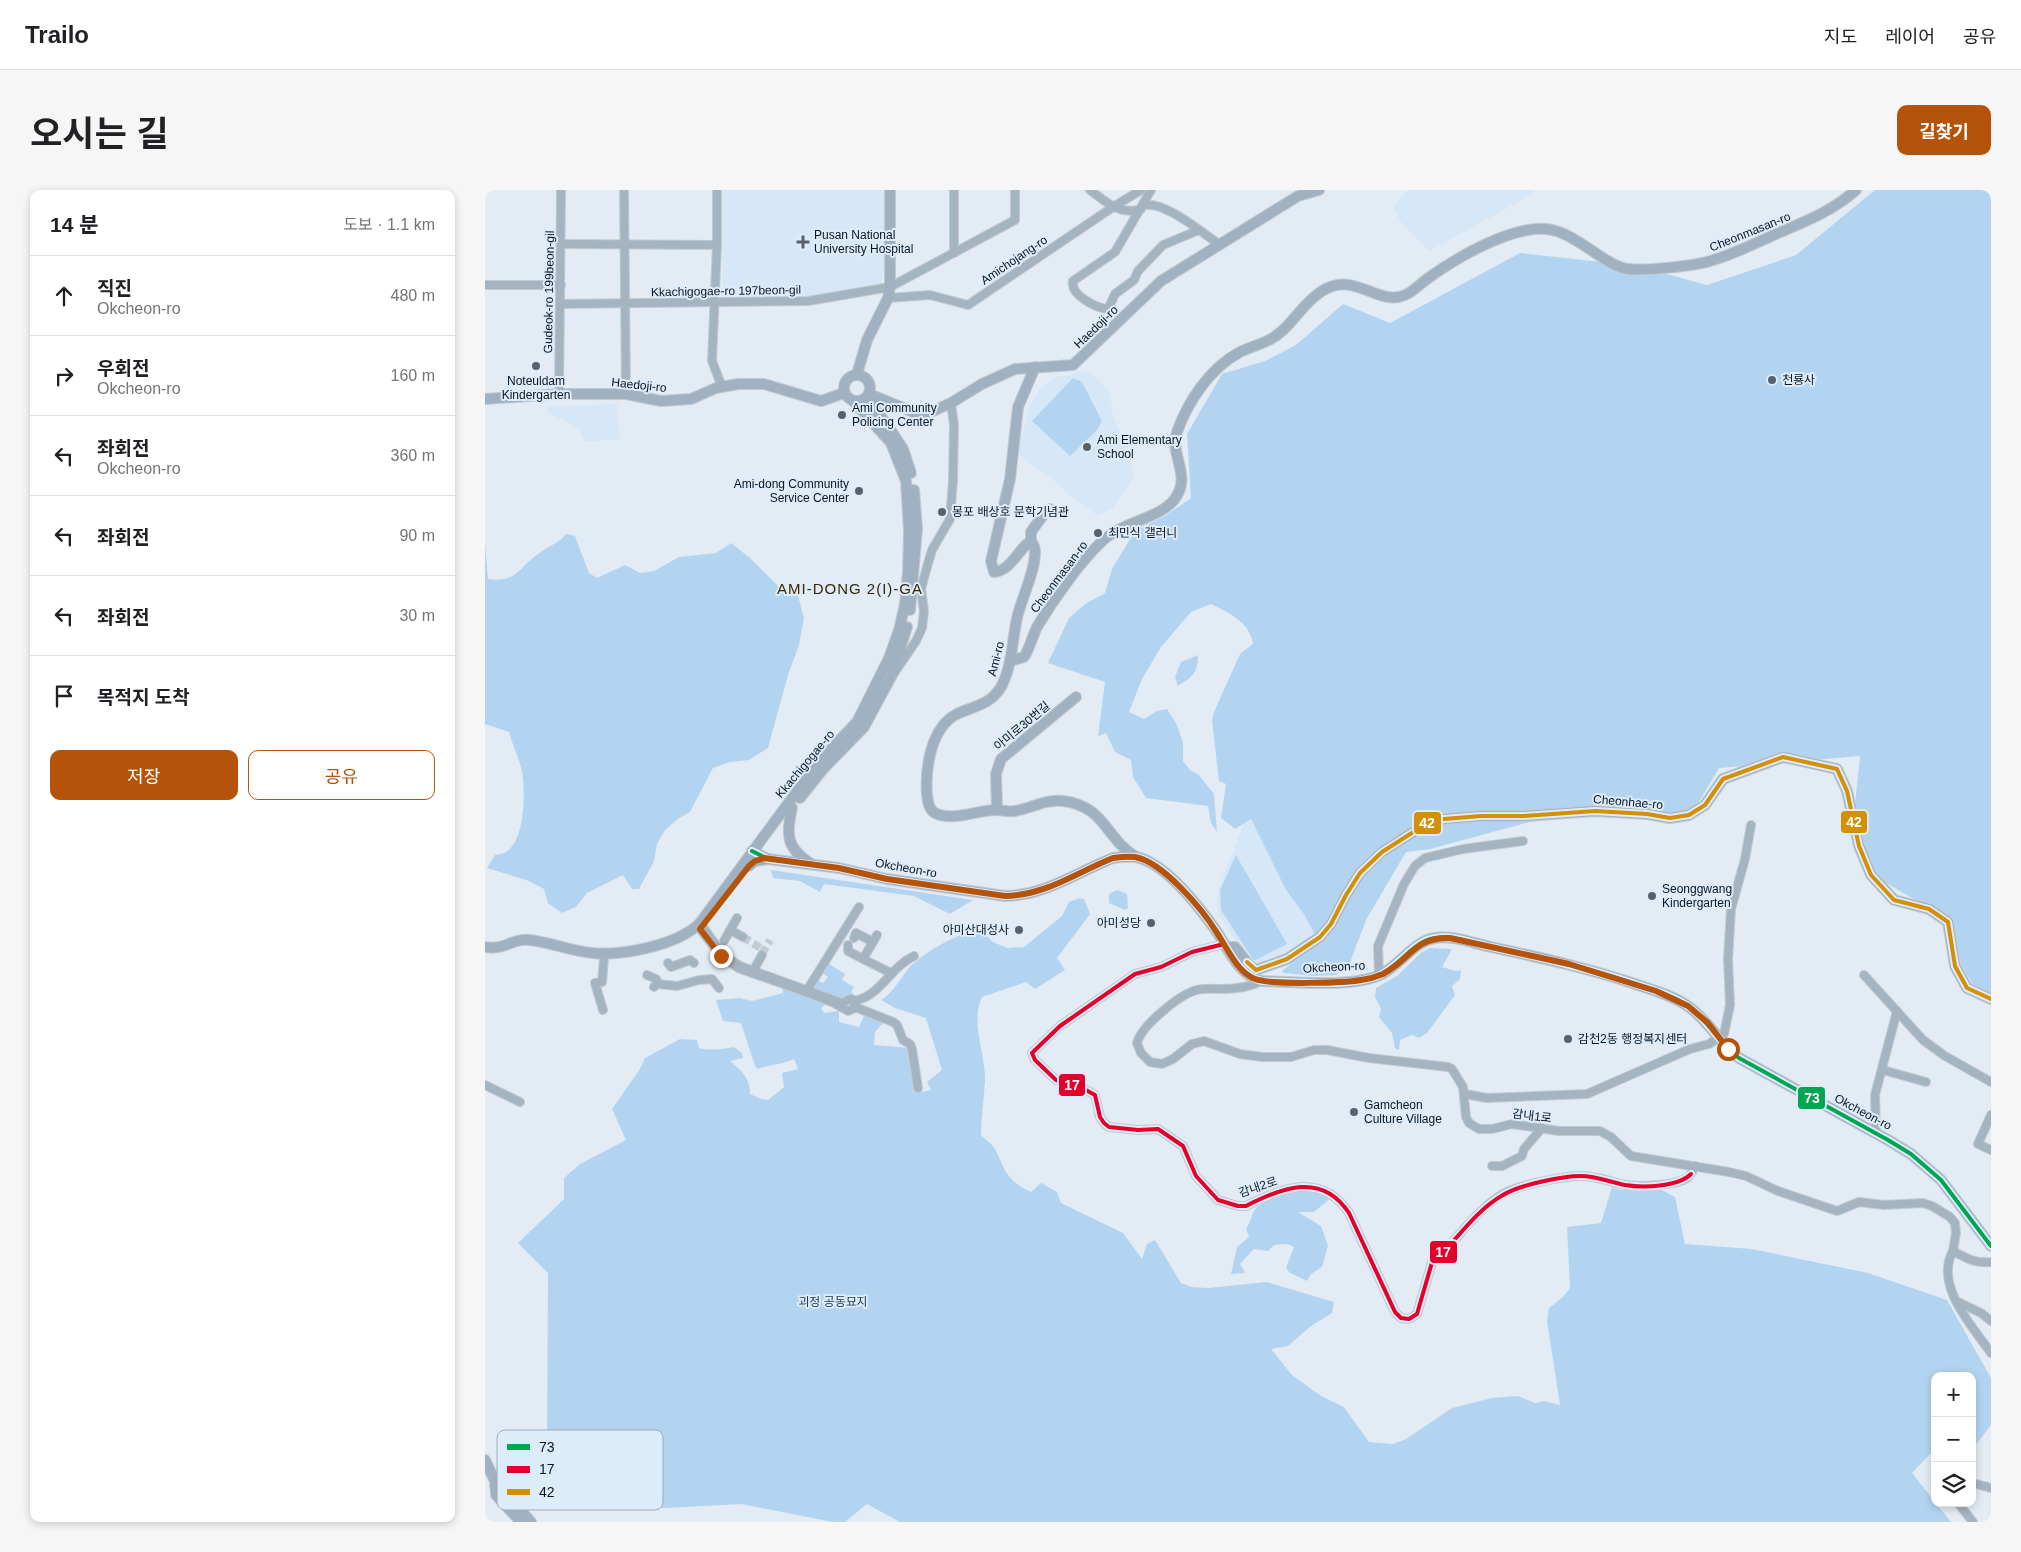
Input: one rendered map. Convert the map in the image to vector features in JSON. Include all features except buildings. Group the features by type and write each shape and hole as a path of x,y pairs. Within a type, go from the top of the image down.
{"street":[{"name":"Gudeok-ro 199beon-gil","path":"559,394 561,190"},
{"path":"624,190 623,244 626,394"},
{"path":"717,190 717,245 712,361 722,387"},
{"path":"857,374 867,340 888,298 890,287 890,190"},
{"path":"954,190 954,253"},
{"name":"Kkachigogae-ro 197beon-gil","path":"560,304 808,301 890,287 1015,220 1015,190"},
{"path":"1090,190 1113,207 1130,212 1155,204 1187,220 1219,244"},
{"name":"Amichojang-ro","path":"888,298 930,295 967,305 1141,190"},
{"path":"1151,190 1143,207 1115,252 1073,281 1073,287 1088,303 1108,309 1115,294 1134,280 1137,272 1163,245 1199,230"},
{"name":"Haedoji-ro","path":"868,396 918,414 933,411 951,403 982,384 1015,369 1073,365 1161,281 1298,196 1319,190"},
{"name":"Cheonmasan-ro","path":"1010,661 1024,657 1036,629 1049,609 1085,561 1110,534 1166,508 1174,499 1180,489 1182,473 1176,452 1177,434 1206,380 1221,365 1241,352 1263,344 1283,330 1322,291 1338,284 1353,284 1384,296 1396,297 1406,295 1456,260 1504,236 1525,229 1548,228 1574,239 1627,269 1660,268 1708,262 1805,223 1842,202 1856,190"},
{"path":"561,244 717,245"},
{"path":"485,285 561,285"},
{"path":"1035,367 1019,407 1010,479 991,560 994,572 1003,570 1020,550 1031,542 1031,532 1046,511 1050,509"},
{"path":"857,374 869,380 871,389 868,396 860,401 853,401 844,393 846,380 857,374"},
{"name":"Haedoji-ro","path":"485,399 559,394 626,394 661,401 681,400 691,399 722,387 739,384 764,384 821,400 844,393"},
{"path":"868,396 880,416 893,432 913,479 917,529 911,605 898,660 864,727 824,768 792,808 760,855 700,926 721,956 738,968 808,991 848,1011 853,1010 855,1004 870,995 904,960 914,956"},
{"name":"Kkachigogae-ro","path":"485,947 501,948 521,939 575,951 601,954 632,951 671,940 700,926 760,855 818,763 857,722 889,658 899,630 905,604 909,532 906,481 891,443 853,401"},
{"path":"880,416 879,406 884,401"},
{"path":"892,675 898,670 922,628 924,612 921,589 932,550 949,519 953,480 954,425 951,403"},
{"name":"Ami-ro","path":"1031,542 1036,550 1035,558 1018,615 1010,661 1002,686 989,701 958,714 945,722 939,730 933,744 927,788 929,808 936,814 952,817 997,810 1014,811 1039,803 1054,801 1073,804 1093,811 1126,851 1136,857"},
{"name":"아미로30번길","path":"997,810 996,774 1001,759 1076,697"},
{"name":"Cheonhae-ro","path":"1225,946 1235,947 1249,965 1257,970 1287,959 1320,936 1331,924 1346,894 1361,873 1382,852 1429,822 1481,816 1523,816 1595,811 1647,814 1670,818 1689,815 1705,805 1723,779 1783,757 1837,769 1847,791 1859,846 1871,875 1895,900 1929,909 1948,922 1955,966 1967,988 1991,999"},
{"path":"792,808 788,830 791,845 800,857 813,865"},
{"path":"1465,1094 1487,1098 1587,1094 1690,1049 1709,1044 1718,1036 1724,1034 1729,1011 1728,959 1731,909 1745,859 1751,825"},
{"path":"1110,860 1116,848 1115,838"},
{"path":"1379,975 1378,946 1404,884 1415,866 1425,858 1463,849 1523,841"},
{"name":"Okcheon-ro","path":"760,855 839,868 887,879 1005,896 1020,896 1044,890 1110,860 1121,857 1136,857"},
{"path":"1136,857 1159,868 1183,890 1216,931 1244,972 1262,981"},
{"path":"808,991 840,945 860,907"},
{"path":"724,941 737,918"},
{"path":"730,930 743,937"},
{"path":"854,938 857,933 875,938 863,960"},
{"name":"Okcheon-ro","path":"1262,981 1340,982 1361,980 1379,975 1392,968 1426,941 1441,937 1463,940 1569,964 1656,991 1688,1006 1705,1020 1732,1052 1756,1069 1876,1134 1930,1169 1941,1180 1991,1246"},
{"path":"840,945 863,960 891,973"},
{"name":"감내2로","path":"1225,946 1192,952 1161,967 1135,974 1060,1026 1032,1053 1035,1060 1056,1080 1084,1089 1095,1095 1100,1117 1109,1128 1158,1130 1183,1146 1196,1176 1218,1200 1224,1203 1246,1206 1293,1187 1316,1187 1342,1202 1349,1213 1395,1312 1401,1318 1409,1319 1417,1314 1433,1260 1440,1256 1482,1211 1504,1194 1551,1180 1580,1176 1595,1177 1627,1185 1677,1183 1686,1179 1692,1173 1695,1166"},
{"path":"668,963 671,967 692,962 684,953"},
{"path":"601,954 604,958 602,982 595,983 603,1010"},
{"path":"754,972 763,956"},
{"path":"647,975 657,979 656,986 677,986 699,980 712,979 719,988"},
{"path":"1864,975 1923,1040 1945,1056 1991,1082"},
{"name":"감내1로","path":"1262,981 1254,985 1238,988 1201,989 1187,995 1162,1012 1142,1031 1137,1043 1138,1049 1151,1062 1162,1064 1173,1059 1191,1044 1204,1041 1222,1049 1262,1058 1291,1057 1314,1050 1327,1050 1369,1058 1437,1065 1452,1069 1463,1087 1466,1117 1475,1127 1492,1129 1512,1124 1559,1131 1600,1131 1611,1137 1631,1156 1746,1176 1778,1191 1837,1211 1859,1202 1885,1205 1923,1203 1950,1217 1955,1223 1956,1232 1953,1251"},
{"path":"855,1004 897,1025 903,1040 910,1044 913,1049 918,1088"},
{"path":"1876,1134 1875,1095 1897,1011"},
{"path":"1883,1070 1926,1082"},
{"path":"485,1087 519,1104"},
{"path":"1991,1115 1978,1144 1991,1150"},
{"path":"1492,1166 1502,1166 1522,1156 1524,1149 1542,1128"},
{"path":"1991,1262 1969,1260 1953,1251 1948,1260 1947,1275 1956,1301 1991,1353"},
{"path":"1956,1301 1981,1313 1991,1321"},
{"path":"485,1460 497,1483"},
{"path":"495,1481 497,1495"},
{"path":"1976,1484 1991,1488"},
{"path":"1961,1507 1973,1522"},
{"path":"510,1510 521,1522"},
{"path":"520,1510 531,1522"}],"shaded area":[{"name":"Pusan National University Hospital","path":"723,190 885,190 884,270 881,285 811,299 726,299 722,295"},
{"path":"1407,190 1534,190 1533,194 1429,251 1400,221 1393,208"},
{"path":"1083,370 1097,378 1110,392 1113,416 1128,447 1134,477 1113,508 1098,516 1075,500 1049,476 1019,456 1016,451 1018,440 1024,430 1028,410 1039,389 1056,377 1071,375"},
{"path":"617,404 620,439 585,442 578,428 548,413 547,407"},
{"path":"1245,820 1253,820 1304,904 1315,934 1284,955 1256,964 1242,951 1218,913 1217,893"}],"green space":[{"path":"1875,190 1991,190 1991,994 1973,985 1961,965 1953,922 1876,877 1854,815 1860,756 1719,768 1697,805 1685,812 1670,814 1646,811 1530,822 1430,849 1406,852 1366,920 1349,965 1336,975 1314,976 1284,973 1282,971 1319,942 1304,914 1286,890 1251,819 1235,829 1221,818 1226,784 1219,781 1212,720 1240,654 1253,644 1248,630 1238,619 1211,604 1191,612 1161,647 1142,679 1129,712 1144,719 1157,711 1167,709 1176,723 1183,742 1183,761 1190,770 1199,775 1214,794 1217,832 1211,823 1208,806 1146,798 1133,777 1131,760 1115,752 1106,733 1098,736 1105,682 1048,663 1069,618 1085,604 1105,593 1112,569 1135,531 1165,516 1191,498 1187,434 1222,374 1265,361 1296,345 1343,304 1390,323 1520,253 1637,266 1707,285 1796,255"},
{"path":"1073,378 1082,382 1102,421 1097,430 1070,456 1032,421"},
{"path":"566,534 575,536 589,573 597,578 625,565 640,573 654,571 679,557 716,553 731,543 750,558 778,586 798,596 804,618 799,645 788,675 768,748 749,760 730,762 713,768 690,812 679,818 665,830 657,844 654,861 639,889 632,889 623,875 587,893 576,907 562,913 548,903 544,889 529,881 487,868 495,855 506,852 517,839 524,797 521,767 509,732 485,724 485,543 488,579 498,580 511,577 531,559"},
{"path":"1198,655 1197,666 1193,674 1178,686 1175,677 1181,662"},
{"path":"1236,855 1287,944 1254,961 1221,910 1220,890"},
{"path":"771,870 973,900 950,914 914,896 824,884 820,892 800,881 773,878"},
{"path":"1117,890 1127,894 1128,908 1125,910 1109,903 1109,894"},
{"name":"괴정 공동묘지","path":"1080,898 1084,899 1090,914 1057,958 1065,970 1035,989 1026,982 982,997 978,1017 985,1071 981,1135 995,1149 1008,1174 1023,1188 1031,1192 1041,1183 1057,1192 1061,1203 1123,1233 1142,1259 1147,1244 1155,1240 1181,1283 1192,1287 1208,1288 1267,1282 1334,1302 1332,1313 1311,1326 1288,1346 1271,1349 1292,1375 1321,1396 1344,1407 1369,1442 1393,1444 1406,1439 1452,1408 1492,1398 1518,1396 1535,1403 1544,1401 1560,1405 1547,1321 1549,1308 1563,1297 1570,1288 1567,1227 1601,1223 1612,1187 1620,1190 1654,1186 1675,1197 1685,1244 1752,1249 1868,1273 1947,1300 1991,1378 1991,1425 1976,1445 1976,1372 1931,1372 1931,1455 1912,1473 1931,1497 1931,1507 1939,1507 1951,1522 900,1522 867,1504 845,1522 833,1522 741,1504 663,1508 663,1430 547,1430 548,1273 518,1243 564,1199 564,1178 580,1164 626,1140 612,1109 640,1069 645,1058 680,1039 697,1040 699,1048 703,1049 734,1047 742,1053 743,1058 730,1061 745,1075 749,1084 750,1094 768,1100 784,1087 782,1073 798,1069 794,1059 758,1069 755,1066 741,1023 723,1021 716,1000 740,998 752,1001 783,993 782,985 827,1003 821,1008 824,1013 839,1011 839,1022 859,1027 866,1011 885,1021 875,1032 874,1045 911,1048 916,1086 922,1092 931,1090 927,1082 942,1070 926,1018 895,1008 881,1000 893,990 915,962 932,950 962,934 980,929 993,942 1007,948 1024,947 1062,916 1069,902"},
{"path":"1430,948 1452,949 1442,967 1456,971 1461,970 1460,979 1452,986 1455,995 1427,1033 1419,1038 1412,1035 1400,1040 1399,1050 1395,1048 1392,1033 1379,1017 1381,1009 1375,997 1376,988 1397,976 1422,952"},
{"path":"829,964 845,974 842,980 854,987 851,992 857,997 834,997 813,989 819,981 823,983 828,977 823,974"},
{"path":"1312,1190 1331,1198 1314,1212 1298,1212 1321,1226 1328,1246 1322,1267 1311,1274 1307,1281 1290,1273 1286,1268 1294,1247 1287,1244 1274,1245 1268,1251 1254,1249 1240,1264 1245,1273 1231,1274 1237,1247 1249,1237 1246,1229 1258,1206 1281,1196"}],"tunnel":[{"path":"743,937 767,952"},
{"path":"762,954 770,940"}],"transit line":[{"name":"42","path":"1247,962 1256,970 1287,959 1320,937 1331,924 1360,873 1382,852 1429,822 1481,816 1524,816 1595,811 1647,814 1670,818 1689,815 1705,805 1723,779 1783,757 1837,769 1847,791 1859,846 1871,875 1894,900 1929,909 1948,922 1955,966 1967,988 1991,999"},
{"name":"73","path":"752,851 768,859 839,868 887,879 1005,896 1034,892 1113,858 1136,857 1159,868 1170,877 1192,899 1210,922 1241,968 1247,974 1262,981 1341,983 1370,978 1389,970 1421,943 1442,937 1463,940 1548,960 1623,980 1684,1003 1703,1019 1739,1058 1911,1154 1941,1180 1991,1246"},
{"name":"17","path":"1224,944 1192,952 1161,967 1135,974 1060,1026 1032,1053 1035,1060 1056,1080 1084,1089 1095,1095 1100,1117 1109,1127 1138,1130 1158,1129 1183,1146 1196,1176 1218,1200 1238,1206 1246,1206 1274,1193 1288,1189 1301,1187 1327,1192 1338,1200 1349,1213 1395,1312 1401,1318 1409,1319 1417,1314 1433,1259 1440,1256 1485,1208 1510,1191 1552,1179 1573,1176 1592,1177 1625,1185 1660,1186 1678,1182 1691,1174"}],"place":[{"name":"Pusan National University Hospital","path":"803,242"},
{"name":"Noteuldam Kindergarten","path":"536,366"},
{"name":"천룡사","path":"1772,380"},
{"name":"Ami Community Policing Center","path":"842,415"},
{"name":"Ami Elementary School","path":"1087,447"},
{"name":"Ami-dong Community Service Center","path":"859,491"},
{"name":"몽포 배상호 문학기념관","path":"942,512"},
{"name":"최민식 갤러니","path":"1098,533"},
{"name":"Seonggwang Kindergarten","path":"1652,896"},
{"name":"아미성당","path":"1151,923"},
{"name":"아미산대성사","path":"1019,930"},
{"name":"감천2동 행정복지센터","path":"1568,1039"},
{"name":"Gamcheon Culture Village","path":"1354,1112"}],"district":[{"name":"AMI-DONG 2(I)-GA","path":"850,589"}],"route":[{"path":"721,956 700,929 749,866 755,861 762,859 839,868 887,879 981,894 1020,896 1044,890 1113,858 1136,857 1159,868 1183,890 1216,931 1244,972 1262,981 1340,982 1373,978 1392,968 1417,946 1426,941 1441,937 1450,938 1569,964 1611,975 1656,991 1688,1006 1708,1023 1728,1049"}]}
